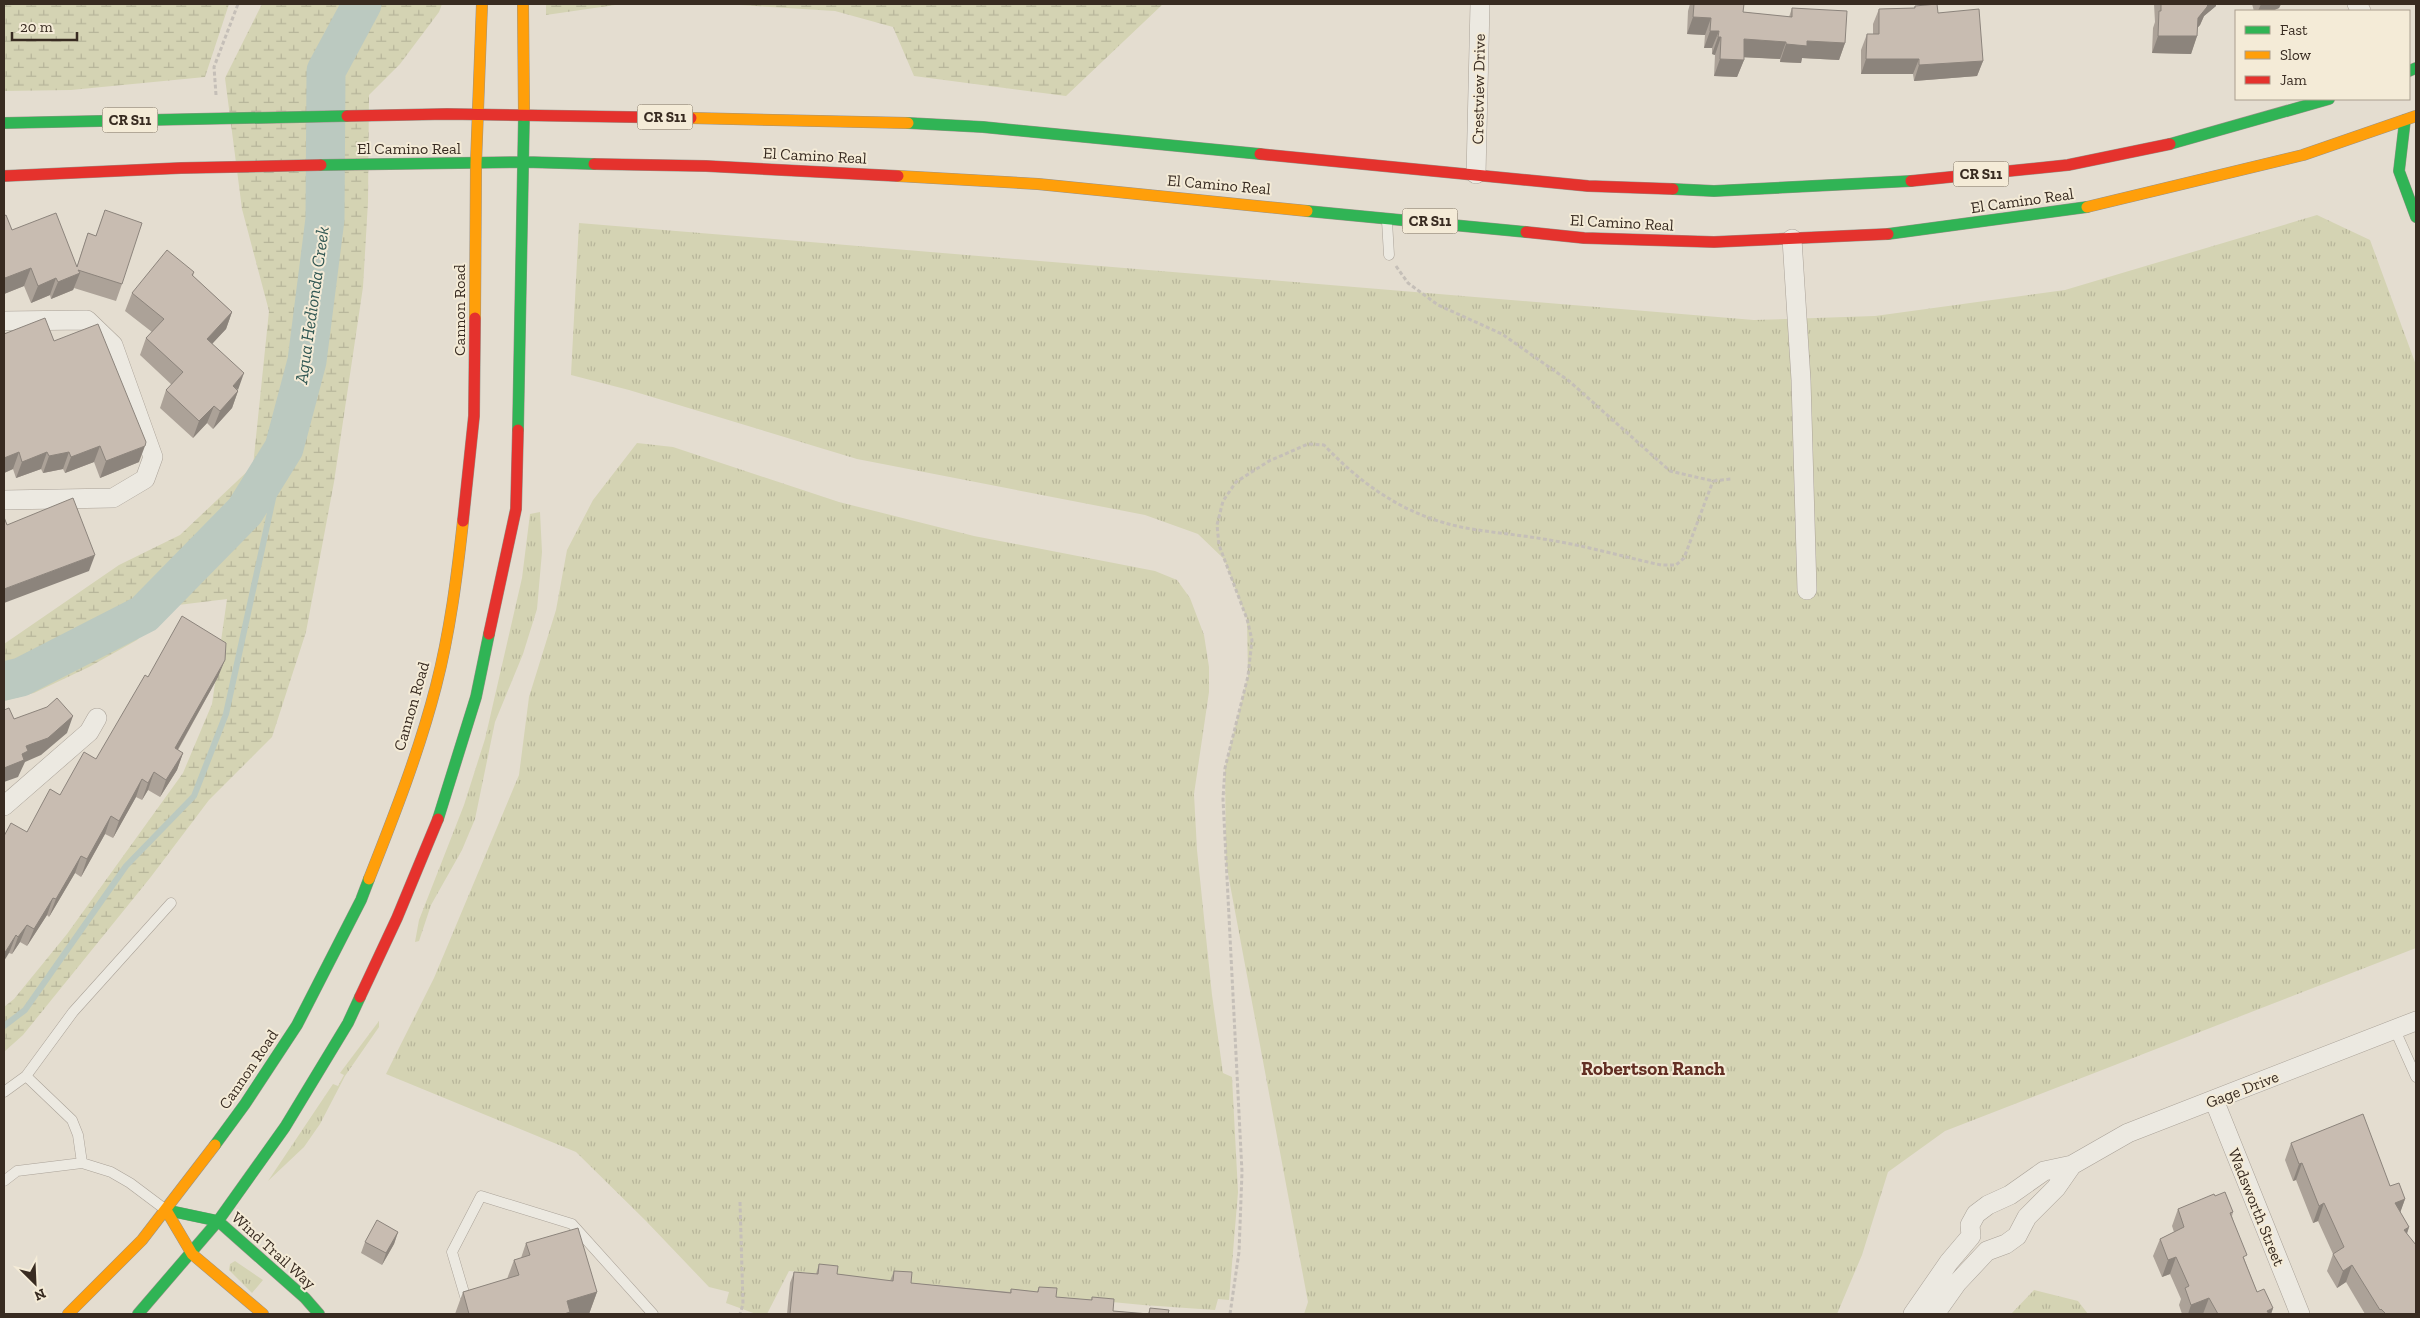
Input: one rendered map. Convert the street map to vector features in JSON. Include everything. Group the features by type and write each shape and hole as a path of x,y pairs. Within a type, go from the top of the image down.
{"main road":[{"name":"Cannon Road","path":"68,1314 142,1240 166,1210 245,1104 298,1025 361,900 401,798 436,686 455,594 474,416 476,164 482,4"},
{"path":"138,1314 192,1254 218,1221 285,1127 348,1023 401,910 434,830 459,756 476,697 516,509 525,162 523,4"},
{"name":"El Camino Real","path":"4,123 478,114 858,120 950,124 1588,186 1714,191 1899,182 2068,165 2182,141 2326,100"},
{"path":"2400,106 2411,118 2416,133"},
{"name":"El Camino Real","path":"4,176 368,164 525,162 715,166 1038,184 1387,217 1584,238 1714,242 1903,233 2076,210 2303,155 2411,118"},
{"path":"2411,118 2399,171 2416,217"},
{"path":"166,1210 192,1254 262,1314"},
{"name":"Wind Trail Way","path":"166,1210 218,1221 305,1298 319,1314"}],"street":[{"name":"Crestview Drive","path":"1476,174 1480,4"},
{"path":"1792,238 1802,380 1807,590"},
{"path":"4,321 87,320 113,345 153,458 145,479 113,498 4,500"},
{"path":"4,806 89,732 97,718"},
{"name":"Gage Drive","path":"1913,1314 1949,1262 1970,1236 1970,1225 1976,1214 1988,1204 2010,1195 2044,1171 2072,1165 2128,1133 2416,1021"},
{"name":"Wadsworth Street","path":"2214,1100 2300,1314"},
{"name":"Gage Drive","path":"1934,1314 1957,1283 1987,1251 2006,1244 2017,1236 2027,1217 2056,1188 2072,1165"},
{"path":"1970,1236 1987,1251"}],"lane":[{"path":"1387,217 1389,255"},
{"path":"4,1092 26,1076 73,1012 171,903"},
{"path":"2395,1030 2416,1077"},
{"path":"26,1076 72,1120 78,1135 82,1163"},
{"path":"4,1181 17,1171 82,1163 111,1172 130,1183 166,1210"},
{"path":"465,1296 452,1252 481,1196 572,1224 653,1314"}],"path":[{"path":"216,118 214,67 238,4"},
{"path":"1389,255 1408,283 1438,305 1502,334 1569,381 1670,472 1713,481 1731,479"},
{"path":"1230,1314 1239,1252 1242,1172 1224,799 1226,768 1248,676 1252,640 1245,612 1219,546 1217,525 1223,501 1236,482 1269,461 1308,444 1324,445 1342,464 1379,494 1419,515 1465,528 1551,540 1661,565 1676,565 1684,558 1713,481"},
{"path":"740,1202 743,1304 740,1314"}],"green space":[{"path":"4,4 229,4 205,77 71,90 4,91"},
{"path":"262,4 442,4 439,12 400,64 369,95 368,202 363,287 334,482 306,632 272,737 209,800 150,878 23,1035 4,1052 4,1007 14,999 67,934 183,773 212,704 227,599 170,606 137,640 89,667 34,693 4,701 4,644 119,565 180,535 253,466 269,311 242,209 225,78"},
{"path":"546,4 622,4 546,15"},
{"path":"724,4 1163,4 1066,96 914,76 893,27 835,11"},
{"path":"2317,215 2370,240 2416,365 2416,948 1945,1131 1888,1172 1862,1255 1837,1314 1304,1314 1308,1302 1226,863 1225,768 1248,676 1247,619 1224,559 1198,534 1145,515 857,459 629,390 571,375 579,223 1754,320 1875,316 2065,290"},
{"path":"637,443 673,447 839,502 974,536 1155,571 1177,580 1190,598 1204,635 1209,667 1209,692 1194,794 1197,850 1212,995 1223,1073 1232,1077 1238,1192 1229,1300 1218,1299 1215,1310 1143,1305 789,1271 767,1314 756,1314 726,1303 729,1292 709,1287 576,1152 386,1074 434,978 519,775 529,697 556,610 567,550 593,500"},
{"path":"540,512 542,552 537,609 523,654 495,722 475,819 462,850 431,905 419,941 415,942 419,920 464,805 485,739 522,578 530,514"},
{"path":"379,1021 379,1027 345,1076 320,1124 304,1147 268,1181 333,1084 338,1086 344,1075 340,1073"},
{"path":"235,1261 263,1280 252,1293 229,1270 230,1264"},
{"path":"2034,1290 2078,1301 2088,1314 2011,1314"}],"building":[{"path":"1694,4 1744,4 1743,12 1792,17 1792,8 1847,11 1845,43 1807,41 1807,46 1786,44 1786,42 1744,39 1744,60 1720,59 1721,37 1718,37 1719,31 1710,31 1711,18 1693,17"},
{"path":"1937,4 1938,13 1979,9 1983,61 1919,65 1919,59 1866,59 1867,34 1879,34 1879,9 1915,8 1915,6"},
{"path":"2161,4 2208,4 2198,18 2197,36 2158,36"},
{"path":"105,210 142,223 122,284 78,270 80,273 58,282 56,278 38,286 31,268 5,278 4,216 6,215 12,230 56,213 77,267 88,233 96,236"},
{"path":"167,250 194,272 192,275 232,312 207,339 244,373 233,386 238,391 220,411 214,406 199,421 166,390 183,372 146,338 164,319 132,293"},
{"path":"45,318 54,341 98,324 146,442 145,446 106,461 100,446 71,457 69,452 49,456 47,452 22,462 19,452 4,458 4,334"},
{"path":"73,498 95,555 4,589 4,517 7,525"},
{"path":"182,616 226,643 225,660 175,748 183,753 166,780 154,772 148,783 142,779 119,821 111,816 87,859 81,856 56,899 53,898 34,929 27,925 18,937 16,935 4,954 4,836 11,823 27,832 50,789 60,795 84,752 96,759 145,675 148,677"},
{"path":"57,698 73,716 48,738 26,746 28,751 22,754 24,760 4,768 4,710 9,708 14,719 47,707"},
{"path":"2363,1114 2390,1186 2399,1183 2405,1199 2395,1203 2409,1227 2404,1230 2416,1245 2416,1314 2386,1314 2380,1310 2352,1265 2343,1271 2333,1254 2344,1247 2324,1203 2319,1206 2302,1163 2299,1164 2291,1143"},
{"path":"2225,1192 2233,1212 2230,1213 2247,1255 2243,1257 2257,1292 2264,1289 2273,1308 2267,1311 2269,1314 2218,1314 2209,1298 2191,1305 2185,1288 2189,1286 2176,1257 2168,1260 2160,1239 2184,1227 2178,1209 2214,1194 2215,1196"},
{"path":"377,1220 398,1232 386,1253 365,1242"},
{"path":"578,1228 597,1292 567,1301 570,1312 564,1314 469,1314 463,1292 519,1275 514,1260 530,1255 526,1243"},
{"path":"819,1264 838,1266 837,1274 893,1281 894,1271 912,1272 911,1283 1011,1293 1011,1289 1038,1292 1039,1287 1057,1288 1056,1297 1092,1300 1092,1297 1114,1299 1113,1311 1149,1314 790,1314 794,1272 818,1274"},
{"path":"1150,1308 1169,1310 1168,1314 1149,1314"}],"waterway":[{"name":"Agua Hedionda Creek","path":"4,681 21,677 144,614 245,511 284,448 307,361 325,219 326,71 362,4"},
{"path":"4,1026 25,1010 126,866 194,796 226,714 284,448"}],"traffic: fast":[{"path":"2410,71 2416,68"},
{"path":"2170,144 2325,100"},
{"path":"518,430 524,115"},
{"path":"4,123 347,116"},
{"path":"2405,120 2399,171 2416,217"},
{"path":"908,123 983,127 1260,154"},
{"path":"321,165 525,162 594,164"},
{"path":"1673,189 1714,191 1911,181"},
{"path":"1888,234 2087,207"},
{"path":"1307,211 1526,232"},
{"path":"438,819 476,697 489,634"},
{"path":"215,1145 245,1104 297,1025 361,900 369,879"},
{"path":"138,1314 218,1221 285,1127 348,1023 360,997"},
{"path":"166,1210 218,1221 305,1298 319,1314"}],"traffic: slow":[{"path":"475,318 476,163 482,4"},
{"path":"523,4 524,115"},
{"path":"2087,207 2303,155 2416,116"},
{"path":"691,118 908,123"},
{"path":"898,176 1038,184 1307,211"},
{"path":"369,879 397,808 436,686 453,604 463,521"},
{"path":"68,1314 142,1240 215,1145"},
{"path":"166,1210 192,1254 263,1314"}],"traffic: jam":[{"path":"347,116 447,114 691,118"},
{"path":"1911,181 2068,165 2170,144"},
{"path":"1260,154 1588,186 1673,189"},
{"path":"594,164 706,166 898,176"},
{"path":"4,176 181,168 321,165"},
{"path":"1526,232 1584,238 1714,242 1888,234"},
{"path":"463,521 474,416 475,318"},
{"path":"489,634 516,509 518,430"},
{"path":"360,997 397,918 438,819"}],"district":[{"name":"Robertson Ranch","path":"1653,1068"}]}
